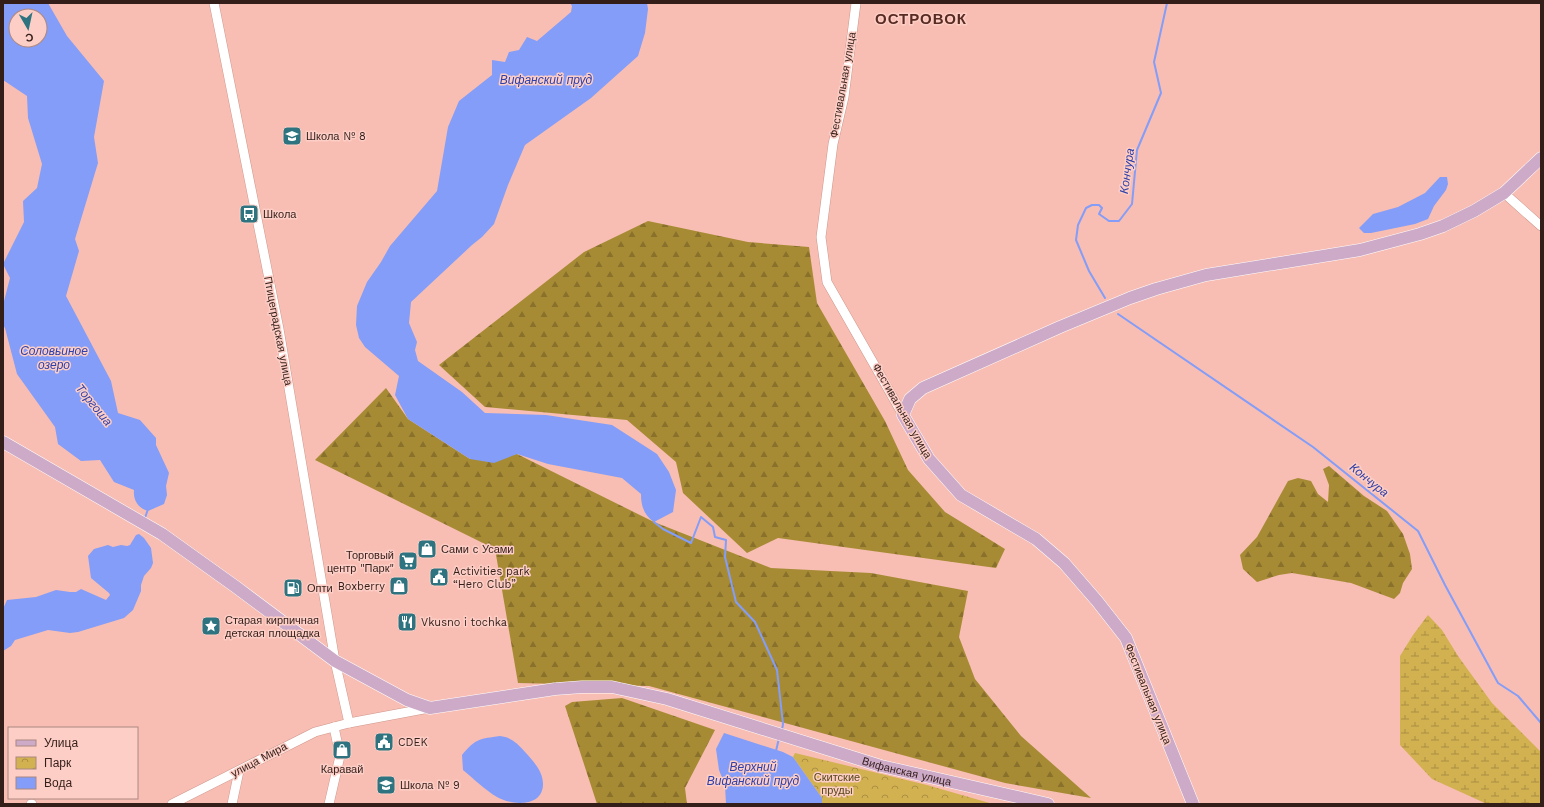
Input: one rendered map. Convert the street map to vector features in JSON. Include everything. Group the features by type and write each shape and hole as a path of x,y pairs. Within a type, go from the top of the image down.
{"main road":[{"path":"903,415 910,399 923,388 1032,339 1130,298 1206,275 1360,250 1420,234 1443,226 1474,211 1504,193 1541,158"},
{"name":"Фестивальная улица","path":"903,415 929,459 961,495 1036,539 1064,564 1097,601 1126,638 1192,804"},
{"path":"3,442 162,534 200,560 335,661 407,700 430,708"},
{"name":"Вифанская улица","path":"430,708 555,689 582,686 612,687 667,699 768,732 881,766 1048,804"}],"street":[{"name":"Птицеградская улица","path":"214,3 279,329 335,661 349,723"},
{"name":"Фестивальная улица","path":"856,3 844,97 834,144 821,237 827,282 903,415"},
{"path":"1504,193 1541,226"},
{"name":"улица Мира","path":"172,804 315,732 349,723 430,708"},
{"path":"329,804 340,756 334,727"},
{"path":"232,804 239,771"}],"green space":[{"path":"648,221 748,242 809,247 817,303 885,421 908,470 945,512 1005,549 996,568 778,538 747,553 683,493 676,462 627,420 485,407 439,365 584,252"},
{"path":"386,388 408,419 470,459 517,454 654,522 771,568 871,573 968,591 959,637 975,679 1021,736 1091,798 1005,783 649,686 518,683 495,549 315,460"},
{"path":"1329,466 1364,496 1387,511 1403,534 1410,554 1412,569 1403,583 1400,593 1394,599 1351,583 1292,573 1279,575 1257,582 1243,569 1240,555 1257,537 1288,481 1298,478 1311,481 1318,494 1328,502 1329,485 1323,469"},
{"path":"1428,615 1442,630 1458,656 1492,703 1541,752 1541,804 1487,804 1432,779 1400,745 1400,656"},
{"path":"622,698 715,730 685,788 687,804 597,804 565,706 572,702"},
{"name":"Скитские пруды","path":"795,753 927,785 993,804 822,804 822,798 793,757"}],"water":[{"name":"Соловьиное озеро","path":"3,3 48,3 67,36 104,81 94,137 98,163 75,239 79,251 66,296 111,381 118,413 140,420 156,438 156,445 169,473 166,486 167,495 164,504 148,511 141,508 137,503 134,497 134,490 114,482 100,460 81,461 58,444 55,427 17,374 3,325 3,305 10,278 3,264 24,222 23,201 37,188 42,164 28,118 27,96 3,80"},
{"name":"Вифанский пруд","path":"570,3 647,3 648,9 645,33 638,56 591,98 525,145 508,185 494,224 482,237 411,302 409,323 417,342 415,350 418,361 462,392 485,413 546,415 612,425 657,454 669,472 676,490 673,512 654,522 644,510 641,494 622,478 548,464 517,454 494,463 470,459 408,419 395,395 399,376 365,347 359,338 356,325 357,306 367,282 390,246 437,191 448,127 459,101 492,75 492,60 505,62 509,52 519,50 527,37 537,41 571,12 572,6"},
{"path":"1440,177 1447,177 1448,184 1446,190 1434,206 1428,219 1415,224 1371,233 1364,233 1359,228 1373,214 1398,207 1425,193"},
{"path":"139,534 151,548 153,563 151,568 144,576 141,591 133,610 124,618 78,632 70,633 48,630 15,640 11,646 3,651 3,609 7,600 36,597 56,590 76,592 81,589 106,600 110,595 91,578 88,556 94,549 108,545 113,547 130,545 136,535"},
{"name":"Верхний Вифанский пруд","path":"724,733 783,752 793,757 822,798 822,804 726,804 725,785 719,770 716,749"},
{"path":"500,736 511,739 537,766 543,779 543,784 542,792 533,801 519,803 497,797 463,770 462,755 471,745 479,740"}],"waterway":[{"name":"Кончура","path":"1105,298 1089,271 1076,240 1078,225 1086,208 1092,205 1099,205 1102,208 1099,214 1109,221 1119,221 1132,204 1137,150 1161,93 1154,62 1167,3"},
{"name":"Кончура","path":"1118,314 1313,447 1418,531 1445,585 1498,683 1518,696 1541,723"},
{"name":"Торгоша","path":"145,518 148,509"},
{"path":"654,520 654,522 663,529 691,543 701,517 713,527 715,537 726,540 725,557 736,602 755,622 777,670 783,724 782,730"},
{"path":"776,751 779,738"}],"place":[{"name":"Школа № 8","path":"292,136"},
{"name":"Школа","path":"249,214"},
{"name":"Сами с Усами","path":"427,549"},
{"name":"Торговый центр \"Парк\"","path":"408,561"},
{"name":"Activities park “Hero Club”","path":"439,577"},
{"name":"Boxberry","path":"399,586"},
{"name":"Опти","path":"293,588"},
{"name":"Vkusno i tochka","path":"407,622"},
{"name":"Старая кирпичная детская площадка","path":"211,626"},
{"name":"CDEK","path":"384,742"},
{"name":"Каравай","path":"342,750"},
{"name":"Школа № 9","path":"386,785"}],"district":[{"name":"ОСТРОВОК","path":"921,19"}]}
